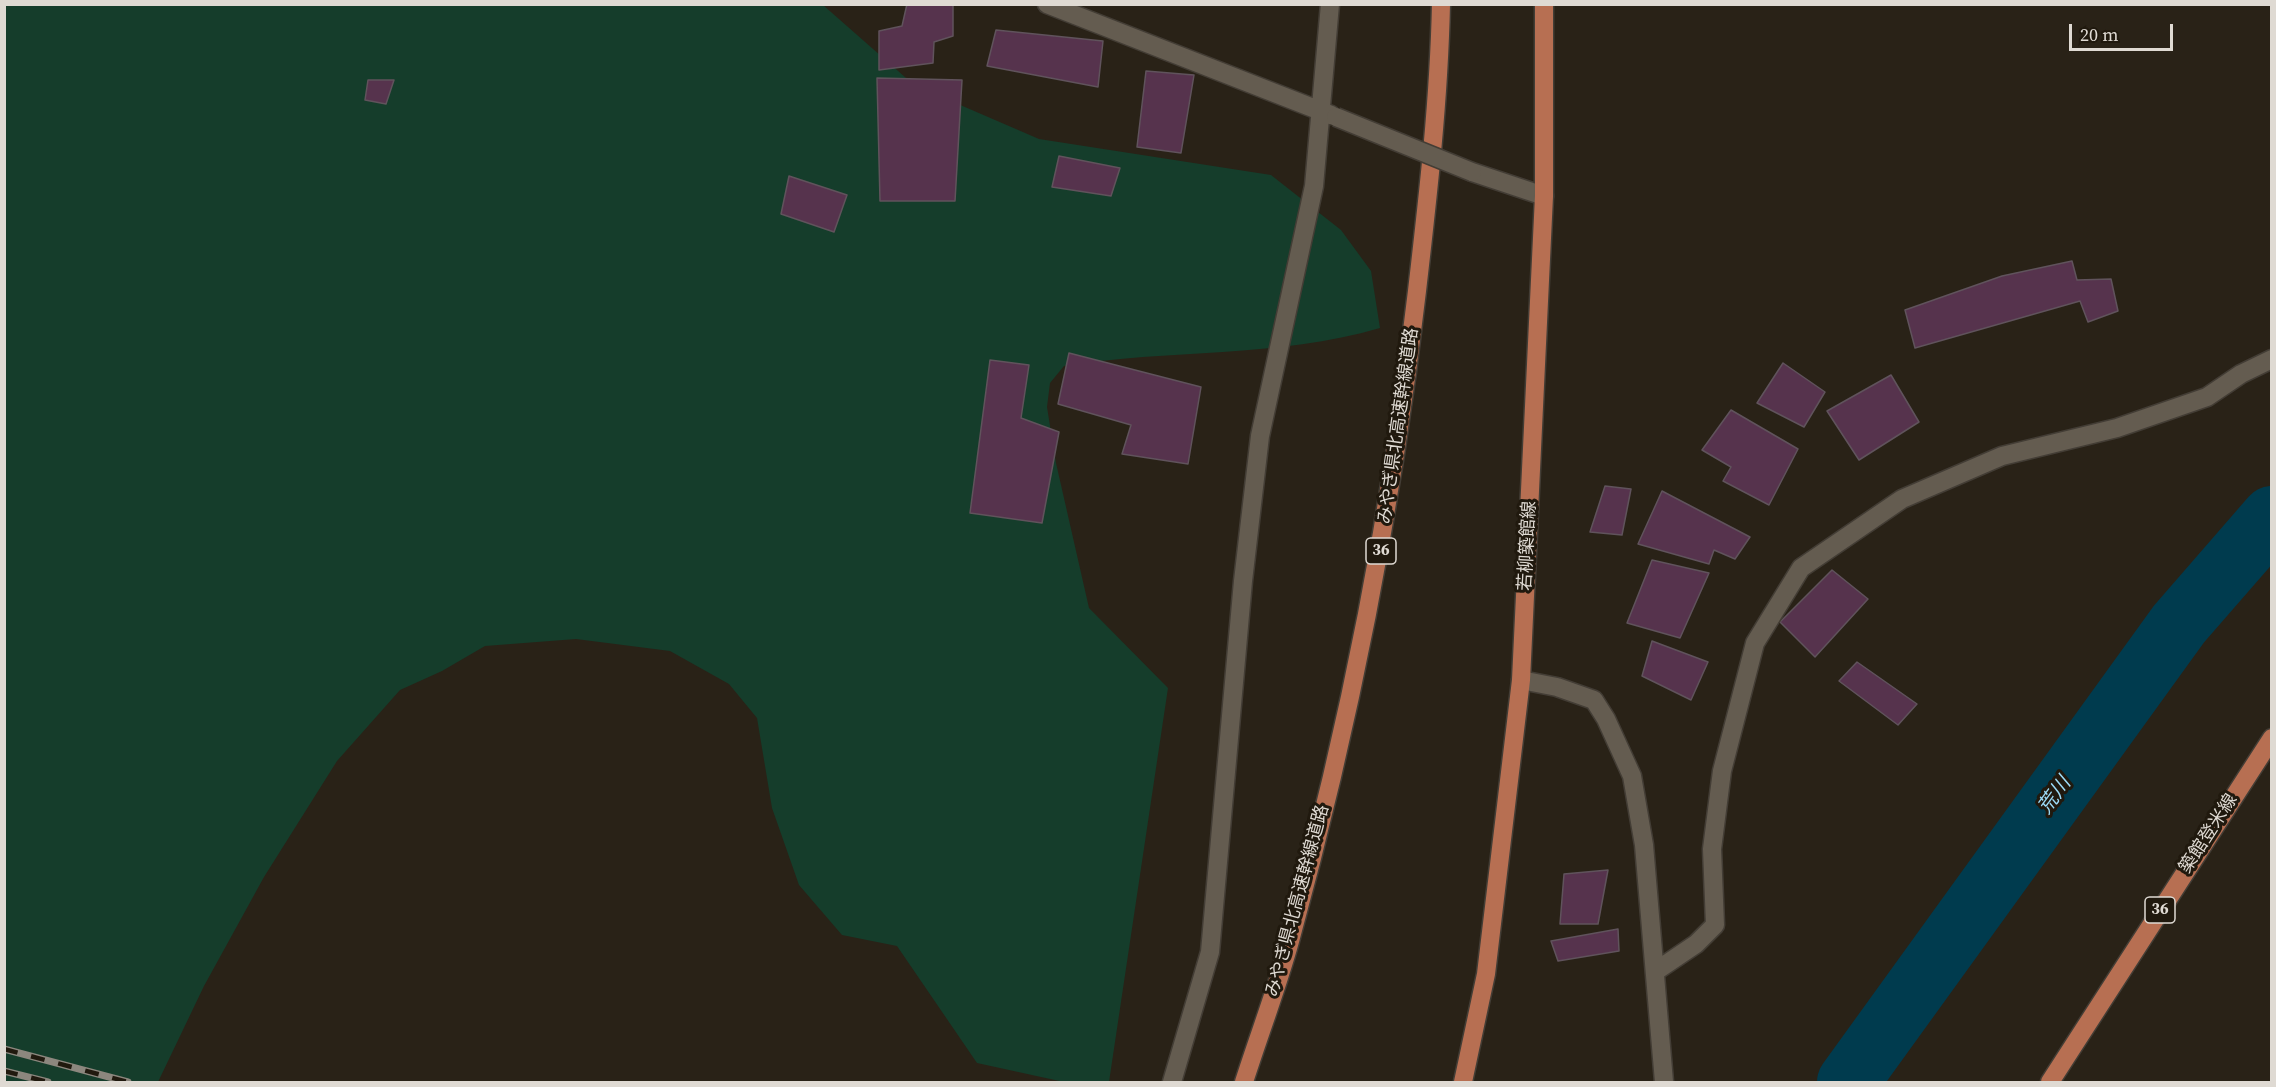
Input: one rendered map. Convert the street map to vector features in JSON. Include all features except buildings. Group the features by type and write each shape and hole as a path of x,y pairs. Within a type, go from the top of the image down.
{"main road":[{"name":"みやぎ県北高速幹線道路","path":"1244,1083 1289,942 1339,745 1380,554 1408,367 1428,197 1441,4"},
{"name":"若柳築館線","path":"1463,1083 1486,974 1521,681 1544,196 1544,4"},
{"name":"築館登米線","path":"2050,1083 2271,738"}],"street":[{"path":"1047,4 1472,172 1544,196"},
{"path":"1172,1083 1210,952 1243,581 1260,436 1329,114 1330,4"},
{"path":"1656,971 1696,944 1715,925 1712,849 1722,771 1755,643 1801,568 1902,499 2002,456 2117,428 2207,397 2241,374 2271,359"},
{"path":"1521,681 1557,687 1593,700 1606,719 1632,776 1644,845 1664,1083"}],"green space":[{"path":"5,5 823,5 914,85 1039,139 1271,175 1341,230 1371,271 1380,328 1341,338 1263,349 1143,357 1064,366 1050,383 1047,407 1056,463 1089,608 1168,688 1109,1082 1064,1082 977,1063 897,946 842,935 799,885 772,808 757,718 729,684 670,651 576,639 485,646 442,671 400,690 337,761 264,877 204,986 158,1082 5,1082"}],"waterway":[{"name":"荒川","path":"1848,1082 2179,624 2272,517"}],"railway":[{"path":"4,1049 128,1082"},
{"path":"4,1071 48,1082"}]}
